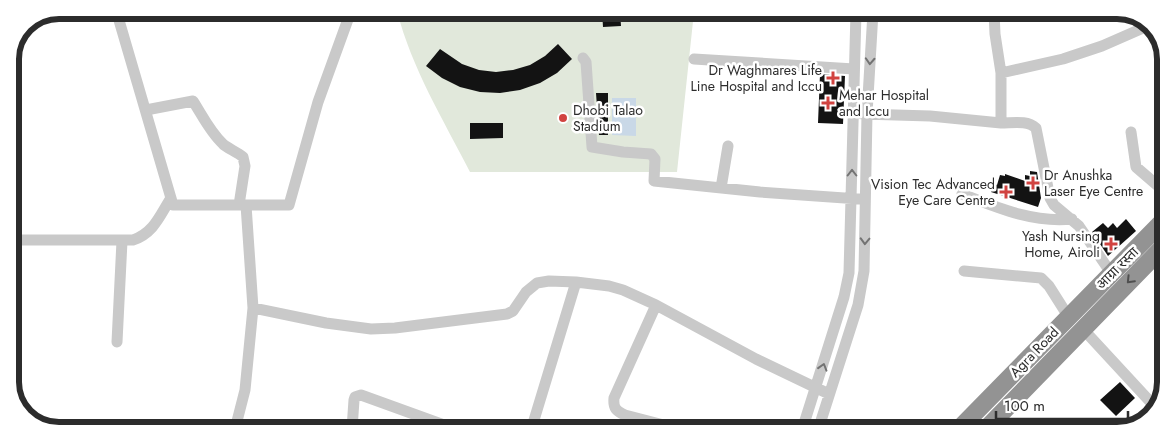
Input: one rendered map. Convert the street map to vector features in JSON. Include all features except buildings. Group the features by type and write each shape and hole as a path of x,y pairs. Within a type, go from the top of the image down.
{"highway":[{"name":"आग्रा रस्ता","path":"1068,316 1157,227"},
{"name":"आग्रा रस्ता","path":"1083,329 1157,253"},
{"name":"Agra Road","path":"991,422 1047,353 1068,316"},
{"name":"Agra Road","path":"967,422 1047,353 1083,329"},
{"path":"980,422 1047,353"}],"street":[{"path":"119,19 174,205 289,205 318,102 348,19"},
{"path":"805,422 817,389 844,297 849,273 856,19"},
{"path":"820,422 858,305 864,272 873,19"},
{"path":"994,19 1001,72 1001,123"},
{"path":"1001,72 1064,59 1102,46 1142,28"},
{"path":"583,58 586,62 592,147 651,154 655,159 654,181 866,200"},
{"path":"694,59 854,69"},
{"path":"146,110 193,100 210,129 224,146 243,157 245,166 242,205 253,308 245,390 237,422"},
{"path":"853,114 942,117 1032,124 1036,128 1050,198 1054,205 1072,219 1086,235 1111,274"},
{"path":"1131,132 1136,167 1157,185"},
{"path":"721,188 728,146"},
{"path":"962,194 990,205 1038,219 1072,219"},
{"path":"19,240 122,241 144,236 151,229 171,198"},
{"path":"117,342 122,241"},
{"path":"964,271 1041,278 1049,286 1068,316"},
{"path":"253,308 326,324 395,328 507,314 512,311 526,292 537,283 576,282 616,288 656,305 756,360 829,394"},
{"path":"533,422 576,282"},
{"path":"652,422 618,412 614,409 613,404 656,305"},
{"path":"1083,329 1151,403"},
{"path":"352,422 354,400 355,397 361,395 436,422"}],"shaded area":[{"name":"Dhobi Talao Stadium","path":"399,19 693,19 677,172 470,172 439,113 403,32"}],"water":[{"path":"612,98 636,98 636,136 612,135"}],"place":[{"name":"Dr Waghmares Life Line Hospital and Iccu","path":"833,78"},
{"name":"Mehar Hospital and Iccu","path":"828,103"},
{"name":"Dhobi Talao Stadium","path":"563,118"},
{"name":"Dr Anushka Laser Eye Centre","path":"1033,183"},
{"name":"Vision Tec Advanced Eye Care Centre","path":"1006,192"},
{"name":"Yash Nursing Home, Airoli","path":"1111,244"}]}
